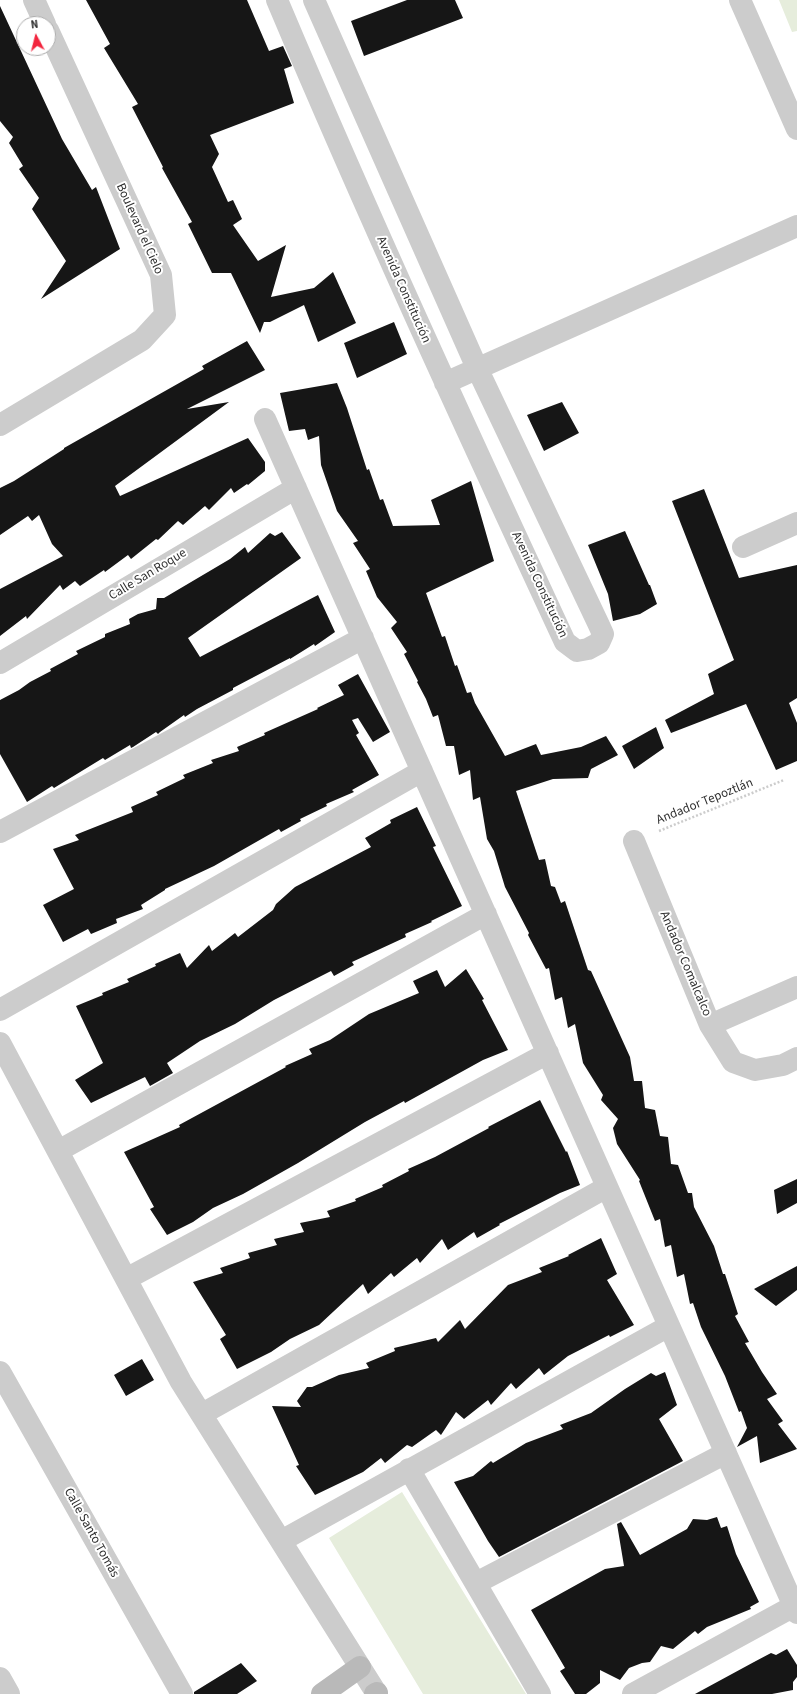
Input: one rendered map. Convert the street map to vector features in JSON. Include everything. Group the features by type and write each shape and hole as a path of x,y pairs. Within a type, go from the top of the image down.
{"street":[{"path":"34,0 41,16"},
{"name":"Avenida Constitución","path":"277,0 336,140 445,383 565,642 577,651 588,649 599,643 603,634 601,628 477,368 314,0"},
{"path":"740,0 797,129"},
{"name":"Boulevard el Cielo","path":"0,425 142,340 165,314 161,275 56,47"},
{"path":"445,383 797,226"},
{"path":"265,419 796,1610 633,1694"},
{"name":"Calle San Roque","path":"0,663 296,488"},
{"path":"743,547 797,524"},
{"path":"0,832 363,638"},
{"path":"0,1010 422,771"},
{"name":"Andador Comalcalco","path":"634,841 710,1025 733,1062 755,1070 783,1064 797,1058"},
{"path":"58,1151 486,914"},
{"path":"710,1025 797,986"},
{"path":"0,1043 182,1382 376,1694"},
{"path":"126,1279 548,1053"},
{"path":"202,1414 607,1187"},
{"path":"281,1541 669,1326"},
{"name":"Calle Santo Tomás","path":"0,1372 182,1694"},
{"path":"476,1583 726,1453"},
{"path":"409,1469 540,1694"},
{"path":"322,1694 360,1667"},
{"path":"0,1678 9,1694"}],"path":[{"name":"Andador Tepoztlán","path":"634,841 784,780"}],"green space":[{"path":"779,0 797,0 797,31 792,32"},
{"path":"402,1492 526,1694 423,1694 329,1538"}],"building":[{"path":"86,0 247,0 269,51 283,46 292,66 284,69 294,103 210,135 219,154 212,167 228,202 233,200 242,219 233,225 258,261 286,245 271,297 314,288 333,272 356,323 318,342 304,305 270,322 264,322 260,333 231,273 212,273 188,224 192,222 162,168 163,167 132,107 138,104 104,48 110,44"},
{"path":"407,0 455,0 463,18 364,56 351,21"},
{"path":"0,6 16,40 16,56 23,56 62,139 92,190 96,187 120,249 41,299 66,261 32,209 39,198 19,169 23,166 9,143 13,137 0,121"},
{"path":"394,322 407,354 357,378 344,343"},
{"path":"247,341 265,370 187,409 229,402 115,486 120,496 248,438 265,462 265,471 248,485 247,484 234,493 231,488 209,510 205,506 183,525 178,521 158,540 156,539 131,559 128,555 105,572 104,570 80,586 75,581 63,590 60,585 27,619 26,616 0,636 0,589 63,556 52,544 39,515 32,521 28,516 0,535 0,488 14,481 64,448 204,369 202,366"},
{"path":"337,383 347,408 367,470 369,469 380,500 383,499 393,526 440,525 431,500 471,481 494,561 426,593 442,637 445,636 455,666 457,665 467,693 471,692 475,703 505,756 536,744 541,755 581,747 606,736 618,755 591,769 588,778 553,779 516,791 539,860 545,859 551,886 555,887 561,903 565,901 588,970 591,971 630,1057 634,1081 642,1081 645,1108 655,1110 660,1136 668,1137 671,1164 678,1165 688,1193 692,1193 694,1207 714,1246 738,1314 735,1316 749,1342 745,1343 777,1394 767,1399 783,1421 778,1424 797,1449 760,1463 757,1436 737,1447 747,1428 741,1411 739,1412 725,1376 701,1327 693,1303 690,1304 684,1274 677,1277 671,1245 665,1247 660,1219 655,1221 639,1181 640,1180 617,1144 613,1128 618,1119 601,1100 603,1095 583,1063 575,1024 568,1028 562,997 555,1000 549,968 546,969 505,887 494,851 487,839 480,797 473,800 470,770 459,775 454,746 446,746 438,715 433,717 417,682 418,681 404,654 407,652 391,628 397,622 377,597 366,571 370,569 353,543 358,541 337,511 321,465 319,436 308,440 305,429 289,431 280,393"},
{"path":"562,402 579,433 544,451 527,415"},
{"path":"704,489 739,578 797,565 797,698 789,703 797,723 797,761 776,770 746,704 671,733 665,720 714,694 708,674 734,660 672,501"},
{"path":"625,531 650,585 657,604 640,614 613,621 608,594 588,545"},
{"path":"282,532 301,558 188,638 200,657 318,595 335,632 315,646 314,644 290,659 233,688 233,690 185,717 184,715 158,734 156,732 133,747 131,748 130,745 105,760 103,758 54,788 52,786 27,802 0,754 0,700 51,671 50,669 78,654 76,651 105,637 105,634 130,624 129,619 138,614 156,609 157,598 164,598 230,559 245,547 248,553 270,533 275,536"},
{"path":"358,674 390,732 373,742 358,718 352,720 359,733 356,735 379,775 352,790 354,792 326,804 327,806 300,819 301,821 281,832 279,829 214,866 165,889 141,905 143,909 116,919 117,923 91,934 88,929 63,942 43,905 74,889 53,849 79,840 75,835 133,812 131,807 158,795 156,792 185,778 183,775 213,763 211,760 239,751 237,747 265,735 264,733 318,709 317,708 344,695 338,685"},
{"path":"656,727 664,748 634,769 622,746"},
{"path":"417,807 436,846 433,847 462,906 405,934 406,937 352,962 354,965 334,976 331,971 274,1000 235,1024 200,1041 167,1063 173,1073 150,1086 145,1077 91,1103 75,1080 103,1063 76,1006 129,982 127,979 180,953 187,968 209,945 212,951 235,933 238,937 273,910 276,904 295,887 371,847 365,838 391,823 390,820"},
{"path":"466,969 484,999 482,1000 508,1050 483,1060 405,1103 404,1101 365,1122 298,1163 243,1194 213,1208 193,1222 167,1235 150,1209 154,1207 124,1152 180,1127 179,1125 286,1067 285,1066 312,1054 309,1049 330,1040 369,1014 419,993 413,981 437,970 445,987"},
{"path":"540,1100 566,1152 567,1151 580,1185 560,1193 499,1224 500,1225 477,1238 474,1232 448,1250 442,1239 420,1263 417,1258 394,1277 391,1273 368,1294 363,1284 319,1325 290,1339 271,1352 237,1369 220,1339 226,1335 193,1282 223,1273 220,1268 250,1258 248,1253 277,1245 274,1239 304,1232 300,1223 330,1217 327,1211 356,1201 355,1199 383,1187 382,1185 409,1171 408,1169 435,1157"},
{"path":"797,1179 797,1203 777,1214 774,1190"},
{"path":"601,1238 617,1274 607,1280 634,1325 610,1337 609,1335 568,1356 544,1375 539,1368 516,1389 511,1383 491,1405 488,1400 464,1419 456,1412 441,1435 436,1430 412,1447 407,1445 385,1463 381,1458 363,1472 315,1495 296,1466 299,1465 272,1406 301,1407 297,1401 307,1387 312,1387 339,1375 369,1368 366,1363 395,1351 394,1348 436,1338 438,1342 460,1320 465,1329 508,1285 542,1272 539,1268 569,1256 568,1255"},
{"path":"797,1266 797,1290 776,1306 754,1289"},
{"path":"142,1359 154,1380 126,1396 114,1375"},
{"path":"665,1372 677,1405 659,1419 683,1461 499,1557 488,1541 454,1482 473,1476 491,1461 493,1463 526,1443 563,1429 560,1425 591,1413 651,1373 656,1376"},
{"path":"717,1517 721,1528 727,1526 736,1554 759,1602 750,1607 751,1609 707,1627 698,1634 695,1631 673,1649 661,1646 650,1662 642,1663 629,1668 620,1680 600,1670 600,1683 586,1694 575,1694 560,1671 565,1668 531,1610 605,1569 624,1566 617,1524 621,1522 640,1555 687,1529 693,1519 707,1520"},
{"path":"787,1649 797,1665 797,1677 793,1682 793,1690 772,1694 695,1694 771,1653 776,1655"},
{"path":"241,1663 257,1681 237,1694 194,1694 194,1692"}]}
